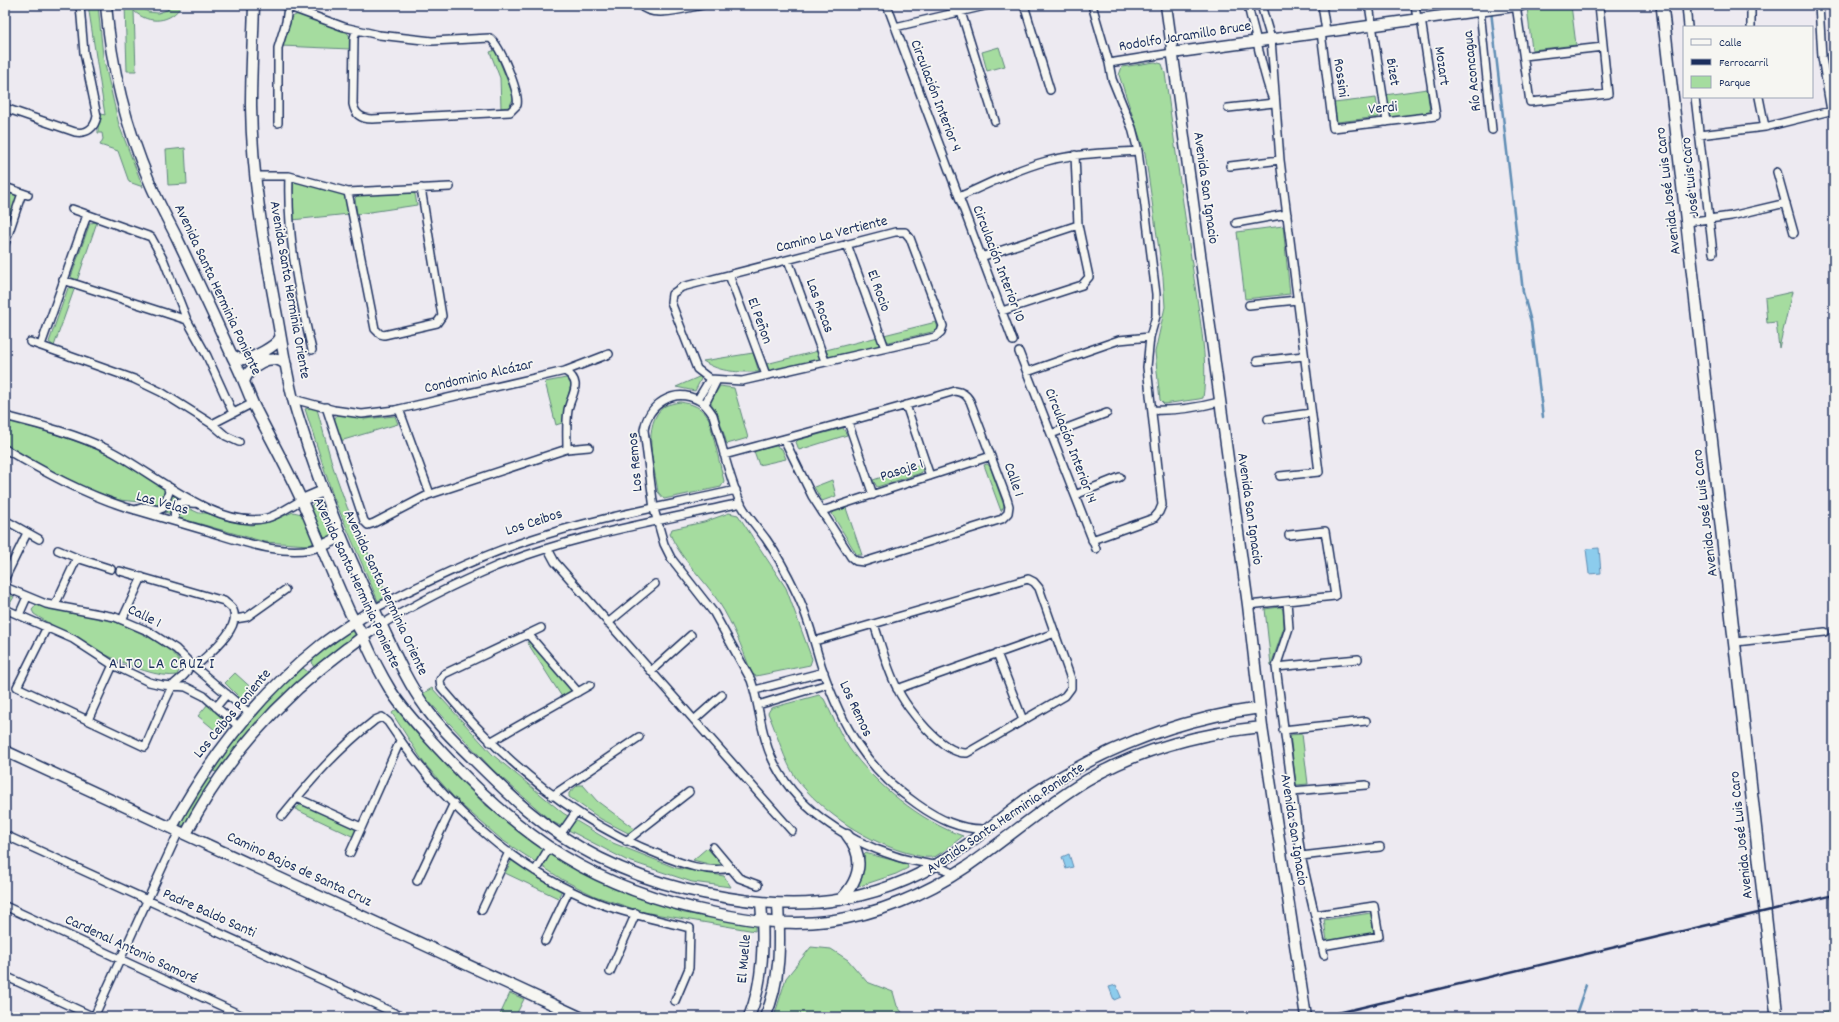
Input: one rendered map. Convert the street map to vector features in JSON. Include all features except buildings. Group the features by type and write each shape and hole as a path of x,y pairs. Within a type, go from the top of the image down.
{"main road":[{"name":"Avenida José Luis Caro","path":"1662,5 1736,642 1777,1017"}],"street":[{"path":"5,108 75,132 87,131 94,125 97,116 84,53 80,5"},
{"name":"Avenida Santa Herminia Poniente","path":"106,5 109,34 117,79 140,158 151,187 232,355 253,403 302,500 355,622 377,668 389,688 412,719 456,767 499,809 549,848 587,870 621,886 648,896 692,908 762,922 779,923 832,921 861,914 914,896 955,874 986,853 1038,812 1083,783 1109,769 1149,752 1208,735 1262,727"},
{"name":"Avenida Santa Herminia Oriente","path":"254,5 251,109 255,176 266,261 293,399 323,491 341,537 396,660 426,708 449,735 512,796 560,835 616,866 655,881 696,891 778,904 840,900 885,888 935,866 964,847 1023,801 1074,769 1104,753 1175,725 1214,715 1260,708"},
{"path":"640,5 646,10 654,13 702,5"},
{"name":"Circulación Interior 4","path":"887,5 959,197"},
{"path":"896,27 989,5"},
{"path":"1024,5 1050,90"},
{"path":"1092,5 1109,63"},
{"name":"Avenida San Ignacio","path":"1166,5 1219,402 1248,605 1262,727 1306,1017"},
{"path":"1248,5 1251,25 1257,41 1265,80 1274,103"},
{"path":"1261,5 1271,40 1274,103 1280,160 1319,472 1280,476"},
{"name":"Rossini","path":"1322,5 1323,32 1333,128"},
{"name":"Bizet","path":"1369,5 1371,26 1387,122"},
{"name":"Mozart","path":"1415,5 1419,19 1436,116"},
{"path":"1518,5 1530,102 1608,94 1599,5"},
{"name":"Rodolfo Jaramillo Bruce","path":"1092,540 1154,518 1162,505 1147,367 1150,337 1156,316 1156,294 1138,151 1130,122 1113,83 1109,63 1419,19 1463,9 1480,10 1518,5"},
{"path":"1686,5 1688,26"},
{"path":"1750,5 1751,26"},
{"path":"1699,135 1765,127 1832,111 1822,58 1819,5"},
{"path":"278,123 278,48 286,22 286,6 356,30 390,37 425,40 490,38 497,46 516,90 517,105 510,112 372,119 361,117 356,112 353,104 354,38 356,30"},
{"name":"Río Aconcagua","path":"1480,10 1492,130"},
{"path":"961,12 995,120"},
{"path":"1524,56 1603,47"},
{"name":"José Luis Caro","path":"1695,98 1713,253"},
{"path":"1759,98 1765,127"},
{"path":"1228,108 1274,103"},
{"name":"Verdi","path":"1333,128 1436,116"},
{"path":"959,197 1019,170 1046,161 1074,155 1138,151"},
{"path":"1002,311 1082,285 1088,277 1078,225 1074,155"},
{"path":"1230,166 1280,160"},
{"path":"1777,172 1794,232"},
{"path":"255,176 289,176 348,192 450,187"},
{"path":"289,176 288,208 290,244 312,350"},
{"path":"5,187 25,194 5,244"},
{"path":"348,192 375,329 384,336 437,323 442,316 421,188"},
{"name":"Circulación Interior 10","path":"959,197 1013,341"},
{"path":"1687,222 1731,216 1786,203"},
{"path":"72,210 151,237 164,261 187,320 207,356 233,413"},
{"path":"1236,223 1287,214"},
{"path":"42,345 87,215"},
{"path":"982,257 1078,225"},
{"name":"Camino La Vertiente","path":"895,232 904,232 910,238 943,326 942,332 935,336 742,381 713,379 697,369 671,302 672,294 682,287 788,260 895,232"},
{"name":"El Rocio","path":"847,244 885,348"},
{"name":"Las Rocas","path":"788,260 825,361"},
{"name":"El Peñon","path":"729,275 766,375"},
{"path":"64,280 187,320"},
{"path":"1249,305 1297,300"},
{"path":"1027,372 1119,340 1150,337"},
{"path":"232,355 240,359 246,359 273,347 280,338"},
{"path":"30,342 134,379 161,392 212,424 226,436 239,442"},
{"name":"Circulación Interior 14","path":"1019,352 1096,549"},
{"name":"Condominio Alcázar","path":"293,399 362,414 400,409 565,371 609,354"},
{"path":"1257,361 1304,356"},
{"path":"244,382 250,369 270,359 280,359 286,365"},
{"path":"565,371 571,375 575,387 568,410 567,449"},
{"path":"698,400 713,379"},
{"path":"705,404 713,379"},
{"name":"Calle 1","path":"724,455 906,406 955,391 963,393 970,401 1009,506 1008,513 1002,519 864,562 856,561 851,557 812,496 784,439"},
{"name":"Los Remos","path":"955,874 935,866 894,856 847,835 810,809 781,776 767,746 755,690 751,680 714,613 671,558 664,544 656,521 644,437 647,418 655,407 669,398 688,396 705,404 713,415 724,455 740,503 766,539 790,578 805,610 824,672 838,710 850,735 870,763 894,787 927,811 948,823 970,829 986,829"},
{"path":"1152,410 1172,411 1219,402"},
{"path":"212,424 253,403"},
{"path":"906,406 930,476"},
{"path":"326,407 364,521 368,525 430,494 567,449 590,447"},
{"path":"400,409 430,494"},
{"path":"1051,434 1107,413"},
{"path":"1268,419 1311,413"},
{"name":"Las Velas","path":"5,416 59,431 93,443 131,462 197,503 219,513 256,520 273,516 302,500"},
{"path":"848,422 873,495"},
{"name":"Las Velas","path":"5,449 66,484 103,500 135,510 260,546 292,550 314,549 322,546"},
{"name":"Pasaje 1","path":"822,511 991,456"},
{"path":"1075,495 1120,477"},
{"path":"135,510 146,507 158,510 163,508 169,494 167,485"},
{"name":"Los Ceibos","path":"355,622 374,609 436,577 494,552 572,527 736,490"},
{"path":"302,500 323,491"},
{"path":"175,522 174,510 178,504 182,502 189,504 197,503"},
{"name":"Los Ceibos","path":"179,830 198,810 220,776 265,722 311,677 381,625 438,592 498,566 548,549 656,521 740,503"},
{"path":"5,520 39,539"},
{"path":"1248,605 1335,596 1325,531 1289,535"},
{"path":"5,578 27,532"},
{"path":"322,546 341,537"},
{"path":"548,549 555,562 792,831"},
{"path":"58,550 111,569"},
{"path":"494,552 498,566"},
{"path":"55,606 77,558"},
{"path":"47,627 18,687 145,747 173,686 183,678 192,665 231,630 235,619 233,609 224,601 120,571"},
{"path":"122,620 142,577"},
{"path":"815,640 1028,579 1034,582 1039,588 1071,679 1071,688 1065,696 967,753 960,753 949,749 928,729 910,708 897,689 883,654 874,624"},
{"path":"608,623 655,584"},
{"name":"Calle 1","path":"5,587 27,597 55,606 115,617 148,631 179,651 192,665 249,713"},
{"path":"235,619 247,617 285,590"},
{"path":"19,615 27,597"},
{"path":"1287,601 1289,628 1276,667 1283,730 1301,856 1324,955"},
{"path":"5,609 73,640 114,665 149,682 162,685 186,687 204,696 238,726"},
{"name":"Los Ceibos Poniente","path":"179,830 207,767 249,713 301,662 322,644 355,622"},
{"path":"541,628 444,674 440,680 441,687 490,742 552,796 576,812 626,841 678,862 717,871 730,868"},
{"path":"1736,642 1825,632"},
{"path":"897,689 1055,633"},
{"path":"528,634 578,692"},
{"path":"651,671 691,636"},
{"path":"997,653 1023,720"},
{"path":"1276,667 1358,659"},
{"path":"301,662 309,667 311,677"},
{"path":"88,720 114,665"},
{"path":"755,690 824,672"},
{"path":"758,705 828,684"},
{"path":"490,742 590,686"},
{"path":"216,706 227,694"},
{"path":"694,720 722,695"},
{"path":"282,816 340,749 375,720 382,717 388,722 420,768 478,828 535,871 569,890 597,902 690,928 689,968 675,1001"},
{"path":"1283,730 1366,721"},
{"path":"1144,736 1144,744 1149,752"},
{"path":"552,796 639,737"},
{"path":"350,853 400,740"},
{"name":"Camino Bajos de Santa Cruz","path":"5,751 179,830 580,1017"},
{"path":"207,767 212,774 220,776"},
{"path":"1074,769 1080,774 1083,783"},
{"path":"1292,791 1366,785"},
{"path":"626,841 688,792"},
{"path":"499,809 512,796"},
{"path":"297,798 361,827"},
{"path":"417,881 454,803"},
{"path":"560,835 576,812"},
{"path":"5,976 94,1017 119,959 179,830"},
{"name":"Padre Baldo Santi","path":"5,835 403,1017"},
{"path":"840,900 853,883 859,866 857,852 847,835"},
{"path":"713,847 743,881 758,885"},
{"path":"1301,856 1380,847"},
{"path":"535,871 549,848"},
{"path":"482,910 509,852"},
{"path":"545,941 569,890"},
{"path":"692,908 696,891"},
{"name":"El Muelle","path":"749,1017 755,1001 761,972 762,922 760,902"},
{"path":"765,1017 778,968 778,904"},
{"name":"Cardenal Antonio Samoré","path":"5,906 245,1017"},
{"path":"1315,915 1374,906 1378,936 1322,946"},
{"path":"610,972 636,913"}],"green space":[{"path":"88,5 98,5 103,56 119,125 143,187 129,182 118,151 100,145 103,139 102,133 98,133 98,113 105,115"},
{"path":"125,5 138,5 148,12 158,13 167,10 173,5 182,5 172,16 160,20 153,20 140,16 134,11 136,71 127,71"},
{"path":"1571,5 1576,45 1532,50 1527,7"},
{"path":"298,14 304,14 346,31 351,38 350,49 281,46 290,18"},
{"path":"999,47 1005,66 987,71 982,52"},
{"path":"495,50 514,97 509,107 501,108 500,78 490,52"},
{"path":"1155,62 1162,64 1165,73 1200,318 1205,367 1203,398 1164,404 1160,400 1155,352 1165,307 1163,277 1145,153 1119,75 1122,67"},
{"path":"1427,89 1430,111 1426,113 1388,118 1385,95"},
{"path":"1376,98 1379,117 1337,122 1334,103"},
{"path":"185,148 187,184 168,185 166,150"},
{"path":"299,181 318,188 346,195 349,214 292,220 293,183"},
{"path":"11,192 16,194 17,198 5,234 5,210"},
{"path":"411,192 415,194 417,205 357,214 355,198 359,194"},
{"path":"97,222 77,281 71,277 90,223"},
{"path":"1283,226 1290,294 1245,299 1237,232"},
{"path":"75,287 54,346 49,342 68,288"},
{"path":"1792,292 1779,348 1776,322 1767,323 1765,298"},
{"path":"936,322 938,328 936,331 889,342 886,340 884,335"},
{"path":"878,337 880,343 878,346 831,357 828,355 826,350"},
{"path":"818,351 820,357 818,360 770,371 767,369 766,364"},
{"path":"753,353 759,372 737,372 723,370 703,361"},
{"path":"701,376 695,391 676,387"},
{"path":"566,378 571,384 562,423 556,425 545,382"},
{"path":"720,386 734,388 748,438 727,444 717,412 710,402"},
{"path":"680,402 697,407 709,419 724,481 721,487 664,499 658,492 652,459 651,434 653,423 657,414 665,406"},
{"path":"313,407 317,409 333,467 347,507 388,596 378,601 333,496 305,409"},
{"path":"338,413 365,419 395,416 398,424 340,441 334,420"},
{"path":"5,420 89,446 129,465 165,490 160,506 141,502 119,500 88,489 56,473 5,444"},
{"path":"843,428 847,435 799,450 796,442 798,440"},
{"path":"776,446 782,449 786,459 759,465 754,451"},
{"path":"922,464 923,470 921,473 877,487 873,480"},
{"path":"987,464 990,466 1004,506 1001,511 984,465"},
{"path":"832,480 836,496 822,501 814,487"},
{"path":"171,494 178,499 174,502 172,514 164,512"},
{"path":"315,502 322,503 334,533 326,539 323,537 311,510 311,506"},
{"path":"181,505 199,513 208,513 225,520 251,525 270,522 293,512 302,514 314,541 313,544 309,545 265,542 179,518 178,507"},
{"path":"846,508 862,555 857,555 832,514 835,511"},
{"path":"729,513 738,515 786,588 812,659 810,665 756,676 752,674 724,610 711,591 683,557 670,534 672,529 704,522"},
{"path":"5,593 14,597 9,605 5,604"},
{"path":"38,603 63,611 114,621 147,636 175,655 180,665 177,675 162,675 145,671 104,654 34,614 32,610"},
{"path":"1280,607 1283,609 1284,627 1271,665 1265,609"},
{"path":"353,629 359,635 317,668 313,666 312,660"},
{"path":"527,642 531,642 572,689 570,694 562,697"},
{"path":"303,668 308,672 308,675 220,773 213,771 213,768 248,720 280,687"},
{"path":"235,673 257,693 249,701 243,701 225,683"},
{"path":"432,688 493,755 563,813 613,843 676,868 724,876 731,887 692,882 626,860 551,821 493,770 422,694"},
{"path":"819,695 824,699 849,748 871,775 915,811 947,830 963,836 936,856 921,856 896,849 864,835 833,815 819,803 796,778 792,771 784,755 768,713 771,708"},
{"path":"208,704 227,720 228,726 221,735 198,716"},
{"path":"397,709 483,803 543,848 600,882 684,913 755,924 755,931 643,912 595,896 563,880 502,840 458,802 424,763 392,713"},
{"path":"1302,734 1308,784 1296,785 1290,735"},
{"path":"207,777 213,780 185,827 179,823"},
{"path":"578,785 583,785 597,801 636,830 630,834 601,819 569,797 569,793"},
{"path":"300,805 355,829 357,832 354,837 295,809"},
{"path":"707,848 723,866 720,867 693,860"},
{"path":"865,853 907,864 908,868 896,874 860,886 858,883"},
{"path":"512,860 562,890 558,898 505,873"},
{"path":"1371,913 1374,935 1327,941 1324,920"},
{"path":"811,947 831,949 848,960 867,982 893,992 897,1006 906,1017 774,1017 786,978"},
{"path":"510,993 524,999 515,1017 499,1017"},
{"path":"1830,1011 1832,1017 1805,1017"}],"water":[{"path":"1599,548 1601,573 1589,574 1586,549"},
{"path":"1069,854 1073,867 1066,869 1062,857"},
{"path":"1116,985 1121,997 1114,1000 1109,987"}],"waterway":[{"path":"1491,11 1523,292 1531,322 1543,417"},
{"path":"1575,1017 1586,985"}],"railway":[{"path":"1321,1017 1834,895"}],"district":[{"name":"ALTO LA CRUZ I","path":"162,664"}]}
